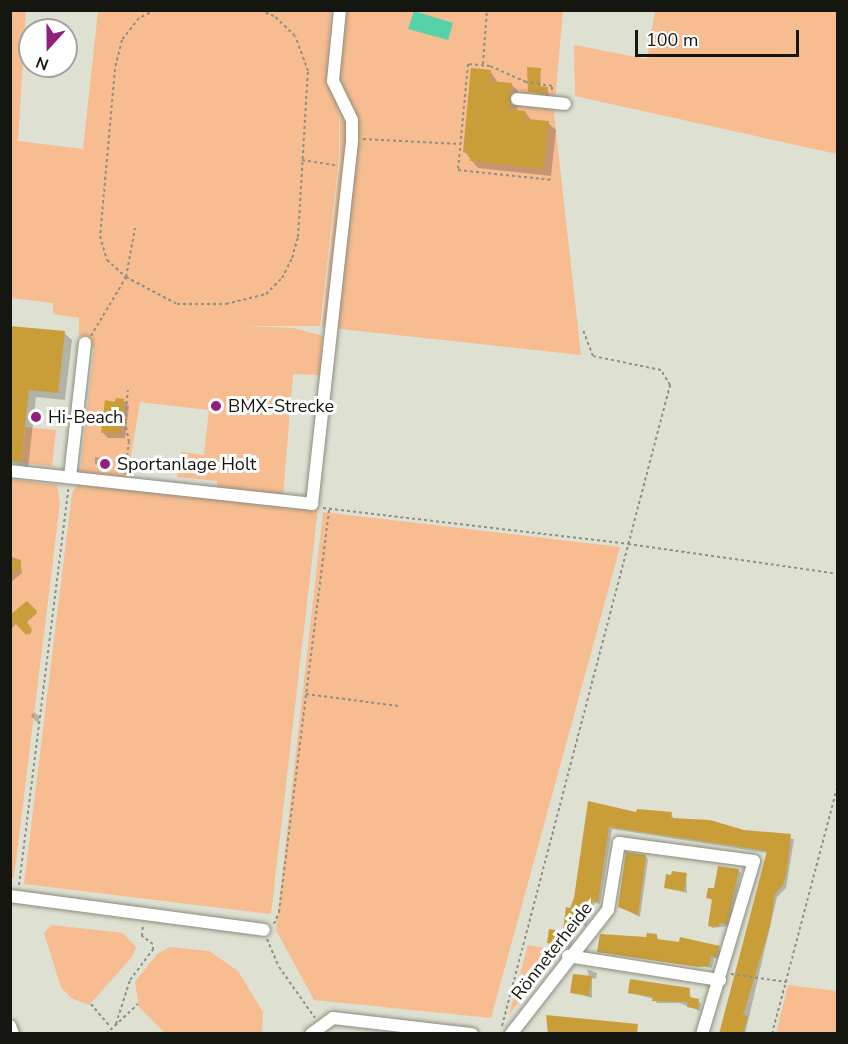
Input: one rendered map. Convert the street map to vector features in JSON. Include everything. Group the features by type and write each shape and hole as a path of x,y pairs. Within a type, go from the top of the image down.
{"street":[{"path":"10,471 312,504 352,139 352,120 333,81 340,10"},
{"path":"517,99 565,104"},
{"path":"70,477 85,343"},
{"name":"Rönneterheide","path":"511,1034 568,956 608,910 619,843 753,861 721,976"},
{"path":"14,897 134,910 156,916 264,930"},
{"path":"568,956 721,976 702,1034"},
{"path":"310,1034 323,1022 333,1018 472,1034"},
{"path":"10,1026 13,1034"}],"path":[{"path":"155,10 139,18 122,40 115,69 100,236 106,260 126,277 177,304 226,304 266,294 282,278 298,237 308,70 295,36 274,16 259,10"},
{"path":"483,65 487,10"},
{"path":"551,103 552,86 526,82 483,65 468,64 458,170 552,180"},
{"path":"352,139 459,144"},
{"path":"302,160 350,167"},
{"path":"85,343 126,277 135,228"},
{"path":"500,1034 670,385 661,370 593,356 582,328"},
{"path":"123,483 129,442 125,422 128,390"},
{"path":"14,897 70,477"},
{"path":"312,504 328,509 628,544 837,574"},
{"path":"323,1022 308,1013 279,967 264,930 274,925 279,912 328,509"},
{"path":"306,694 398,706"},
{"path":"772,1034 837,784"},
{"path":"116,1024 130,980 153,950 141,928 156,916"},
{"path":"721,976 786,982"},
{"path":"91,1004 110,1028"},
{"path":"105,1034 138,1004"}],"shaded area":[{"name":"Sportanlage Holt","path":"11,11 26,11 26,18 18,18 18,78 22,78 18,141 83,149 98,11 331,11 328,52 333,11 563,11 554,113 581,355 322,327 340,159 340,101 327,71 339,103 339,158 320,326 240,326 294,328 323,336 320,375 293,374 283,495 217,488 217,481 177,477 181,452 204,455 209,410 140,402 126,485 318,508 271,914 24,884 72,493 79,482 94,348 79,335 79,318 53,314 53,303 11,298"},
{"path":"414,11 453,23 448,40 408,29"},
{"path":"655,11 837,11 837,154 575,96 574,45 647,59"},
{"path":"25,427 56,430 52,466 21,463"},
{"path":"11,479 57,485 60,503 14,877 11,878"},
{"path":"323,512 620,547 491,1018 314,1000 276,930"},
{"path":"52,925 123,933 136,947 132,957 89,1005 71,998 61,987 44,933"},
{"path":"528,945 557,950 509,1015"},
{"path":"170,947 209,951 238,971 263,1012 262,1033 165,1033 139,1007 135,982 157,954"},
{"path":"788,985 837,991 837,1033 776,1033"}],"building":[{"path":"527,67 541,68 539,86 548,87 547,94 528,92"},
{"path":"471,68 491,70 490,81 512,83 509,109 525,111 525,119 549,121 544,169 470,161 470,154 463,152"},
{"path":"10,326 65,331 58,393 29,390 21,462 12,461 10,456"},
{"path":"116,398 124,399 120,433 101,433 105,400 115,402"},
{"path":"10,558 21,560 20,569 10,577"},
{"path":"27,601 37,611 26,621 32,629 26,635 15,623 10,627 10,615"},
{"path":"588,801 636,812 637,809 672,812 671,818 710,820 744,830 791,834 787,871 783,885 775,894 770,926 743,1015 748,1016 743,1034 719,1034 767,851 609,827 598,902 592,901 590,911 585,910 583,924 576,923 567,946 547,943 549,929 563,931 566,907 570,908 574,898"},
{"path":"626,852 646,855 638,915 618,907"},
{"path":"718,866 739,869 727,924 719,923 719,927 708,926 712,899 706,898 708,888 714,888"},
{"path":"672,871 687,873 684,891 664,888 666,874 671,875"},
{"path":"647,933 657,934 657,939 679,942 680,937 720,946 716,957 711,956 709,966 698,967 597,952 600,934 646,937"},
{"path":"573,974 592,976 589,996 570,993"},
{"path":"630,979 690,988 689,997 699,999 698,1009 687,1007 688,1002 652,1001 653,997 628,993"},
{"path":"546,1015 638,1024 637,1034 548,1034"}],"place":[{"name":"BMX-Strecke","path":"216,406"},
{"name":"Hi-Beach","path":"36,417"},
{"name":"Sportanlage Holt","path":"105,464"}]}
